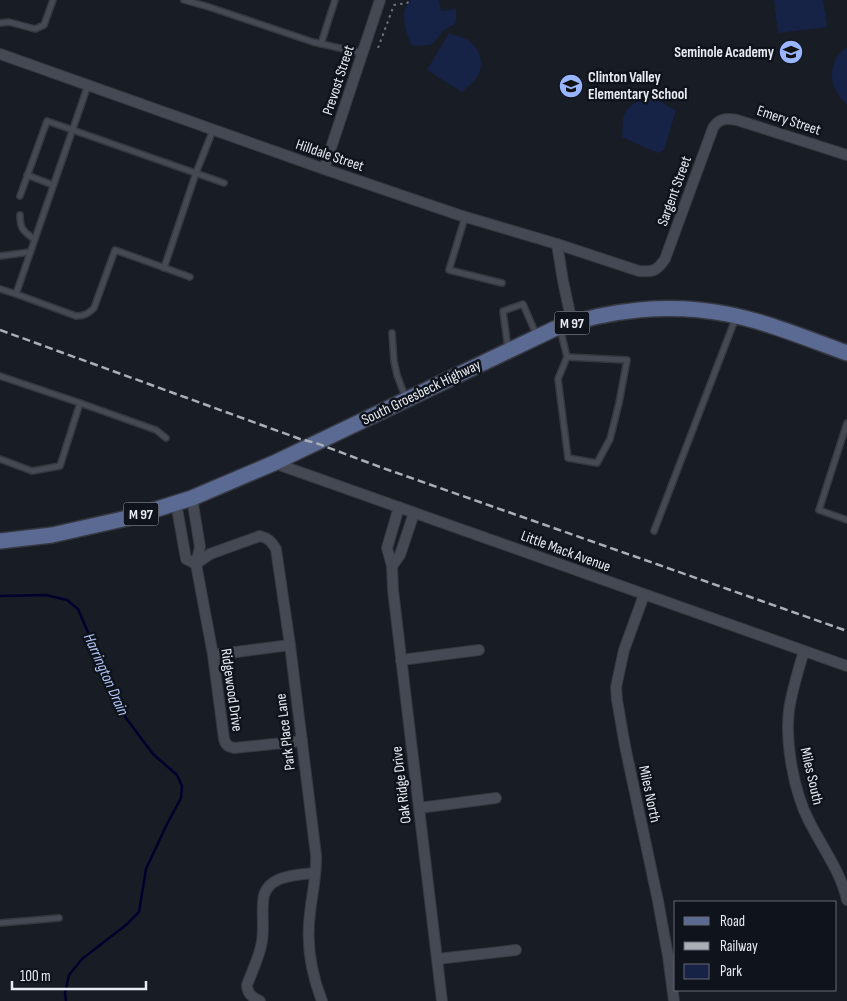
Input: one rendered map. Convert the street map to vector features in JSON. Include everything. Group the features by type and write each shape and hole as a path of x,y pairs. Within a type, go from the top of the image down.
{"main road":[{"name":"South Groesbeck Highway","path":"0,542 61,533 132,517 192,498 274,463 508,350 566,325 592,318 620,312 670,308 711,311 762,323 847,353"}],"street":[{"name":"Prevost Street","path":"324,169 380,0"},
{"name":"Hilldale Street","path":"0,54 465,217 639,271 653,271"},
{"name":"Emery Street","path":"721,119 731,118 738,120 847,155"},
{"name":"Sargent Street","path":"653,271 665,259 713,128 716,122 721,119"},
{"path":"557,244 563,281 566,325"},
{"name":"Little Mack Avenue","path":"274,463 847,666"},
{"name":"Ridgewood Drive","path":"192,498 200,548 196,564 213,654 224,739 228,746 234,748 302,741"},
{"name":"Ridgewood Drive","path":"176,504 186,559 196,564"},
{"name":"Oak Ridge Drive","path":"399,507 387,548 392,566 401,660 442,1001"},
{"path":"392,566 400,555 414,513"},
{"name":"Park Place Lane","path":"196,564 210,554 260,536 268,538 276,548 316,855 308,941 313,974 322,1001"},
{"name":"Miles North","path":"644,595 624,650 616,687 625,746 658,901 674,1001"},
{"path":"213,654 290,645"},
{"path":"401,660 479,650"},
{"name":"Miles South","path":"804,651 789,712 789,741 792,769 802,807 842,885 847,900"},
{"path":"419,808 496,798"},
{"path":"260,1001 250,995 247,986 262,943 263,896 269,886 279,879 315,873"},
{"path":"437,959 516,950"}],"lane":[{"path":"0,23 9,22 35,29 44,25 53,0"},
{"path":"184,0 304,39 363,53"},
{"path":"321,44 336,0"},
{"path":"16,294 88,85"},
{"path":"20,196 47,121 224,183"},
{"path":"164,268 213,129"},
{"path":"27,175 53,185"},
{"path":"20,214 20,223 24,231 34,239"},
{"path":"465,217 449,270 502,283"},
{"path":"0,288 76,316 82,316 89,314 94,308 114,250 190,277"},
{"path":"0,256 30,252"},
{"path":"508,350 503,312 523,304 538,337"},
{"path":"654,531 736,316"},
{"path":"566,325 567,357 558,379 568,458 597,463 610,438 627,360 567,357"},
{"path":"392,333 396,368 406,400"},
{"path":"0,376 156,430 166,438"},
{"path":"0,459 32,471 60,466 80,403"},
{"path":"847,423 819,510 847,520"},
{"path":"0,923 59,918"}],"path":[{"path":"378,48 394,4 407,3 411,0"}],"green space":[{"path":"411,0 439,0 441,11 456,9 455,24 444,30 430,45 412,45 406,31 404,16 406,7"},
{"path":"774,0 823,0 827,27 778,33"},
{"path":"449,33 472,43 478,51 481,60 478,75 462,92 427,70"},
{"path":"847,47 847,104 836,91 832,76 835,60"},
{"path":"650,98 660,100 676,110 664,150 658,153 622,137 623,120 626,111 637,102"}],"waterway":[{"name":"Harrington Drain","path":"0,596 46,595 67,600 78,609 123,714 153,754 177,775 182,786 181,798 146,869 139,912 126,925 82,959 69,975 65,993 66,1001"}],"railway":[{"path":"0,330 300,439 316,443 847,631"}],"place":[{"name":"Seminole Academy","path":"791,52"},
{"name":"Clinton Valley Elementary School","path":"571,86"}]}
